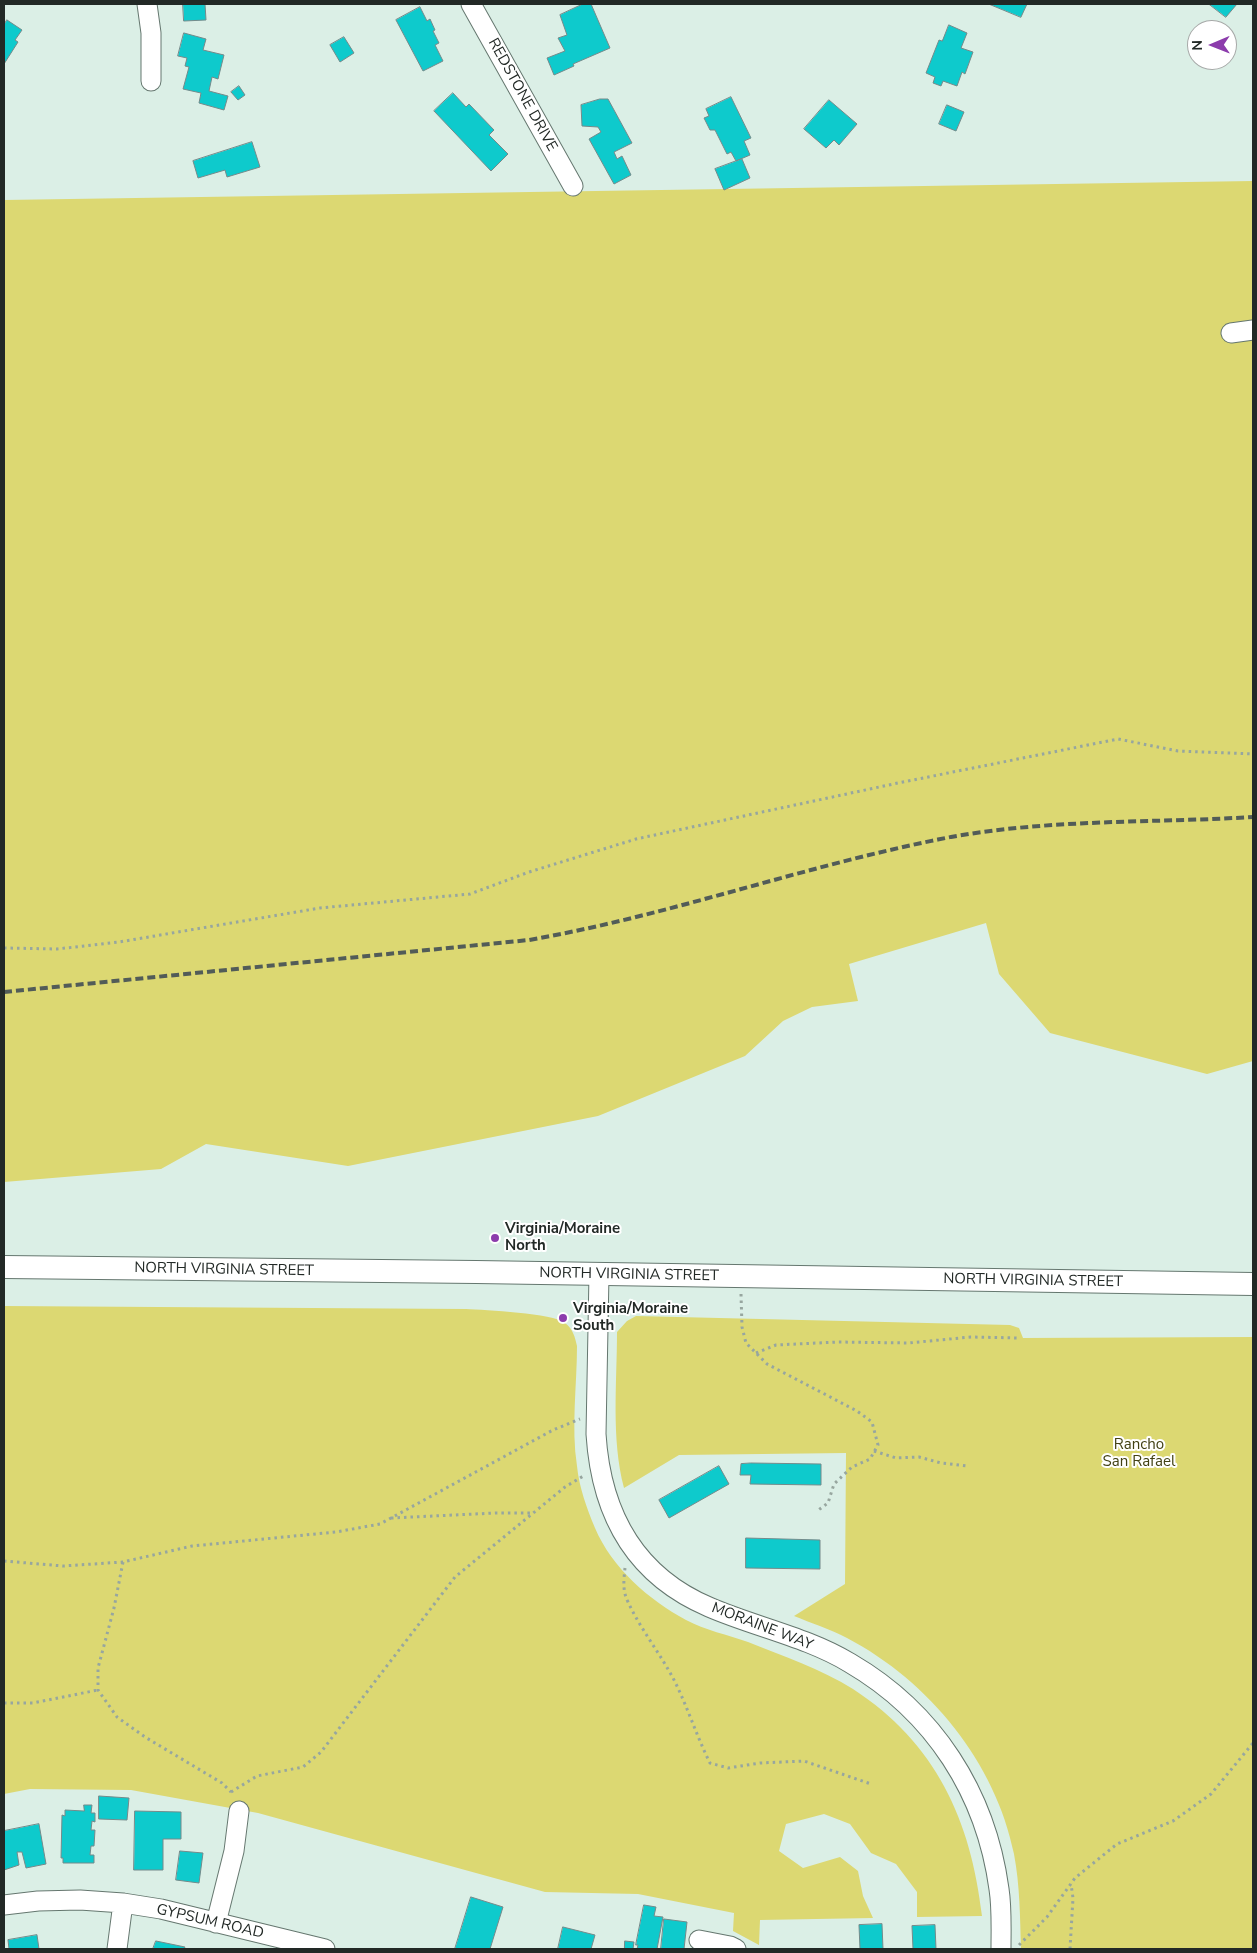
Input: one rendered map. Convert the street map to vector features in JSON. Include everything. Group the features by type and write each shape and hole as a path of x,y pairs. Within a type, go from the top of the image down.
{"main road":[{"name":"NORTH VIRGINIA STREET","path":"4,1267 1253,1284"}],"street":[{"path":"147,4 151,33 151,80"},
{"name":"REDSTONE DRIVE","path":"471,4 573,186"},
{"path":"1231,333 1253,330"},
{"name":"MORAINE WAY","path":"599,1274 596,1434 600,1471 610,1510 639,1556 668,1584 710,1608 803,1641 850,1662 904,1702 926,1725 948,1752 965,1781 981,1817 993,1853 1010,1947"},
{"path":"216,1924 234,1851 239,1811"},
{"name":"GYPSUM ROAD","path":"4,1906 46,1900 123,1903 161,1909 216,1924 325,1949"},
{"path":"117,1949 123,1903"},
{"path":"699,1940 736,1949"}],"path":[{"path":"4,948 57,949 119,942 320,908 470,894 529,872 636,839 898,783 1118,739 1178,751 1253,754"},
{"path":"741,1276 742,1328 746,1343 767,1364 857,1411 872,1422 878,1445 870,1459 852,1467 834,1484 828,1503 817,1511"},
{"path":"756,1353 776,1345 838,1342 909,1343 971,1337 1020,1338"},
{"path":"4,1561 63,1566 122,1562 192,1546 336,1532 380,1524 553,1430 596,1412"},
{"path":"874,1451 896,1458 920,1457 941,1463 967,1466"},
{"path":"231,1792 257,1776 303,1767 322,1752 455,1577 565,1487 582,1476 600,1471"},
{"path":"390,1518 533,1513"},
{"path":"639,1556 625,1567 623,1585 627,1600 672,1676 687,1706 710,1762 728,1768 804,1761 871,1784"},
{"path":"122,1562 114,1608 98,1668 98,1690 116,1717 145,1737 222,1783 237,1800 239,1811"},
{"path":"4,1703 33,1702 98,1690"},
{"path":"1010,1947 1047,1917 1075,1878 1118,1844 1173,1821 1211,1794 1253,1743"},
{"path":"1070,1949 1073,1898 1071,1884"}],"green space":[{"path":"1253,181 1253,1061 1207,1074 1050,1033 999,974 986,923 849,964 858,1001 812,1007 783,1021 745,1056 598,1116 348,1166 206,1144 161,1169 4,1182 4,200"},
{"path":"4,1306 466,1309 533,1314 565,1323 572,1331 577,1346 574,1436 578,1474 586,1506 602,1543 611,1556 633,1582 672,1612 701,1627 748,1642 828,1675 853,1689 882,1710 907,1734 927,1759 944,1787 958,1816 969,1848 977,1881 982,1916 917,1917 917,1892 896,1864 871,1853 850,1824 824,1814 786,1824 779,1851 803,1868 840,1857 858,1871 863,1896 873,1918 760,1920 759,1945 733,1931 734,1913 638,1894 545,1892 258,1813 131,1790 30,1789 4,1794"},
{"name":"Rancho San Rafael","path":"636,1316 1010,1325 1019,1328 1023,1338 1253,1337 1253,1949 1021,1949 1019,1890 1014,1854 1005,1820 992,1788 975,1757 931,1701 905,1677 877,1656 847,1638 794,1616 845,1584 846,1453 679,1455 624,1488 617,1450 616,1430 617,1332 627,1321"}],"building":[{"path":"183,4 205,4 206,20 184,21"},
{"path":"583,4 591,4 610,48 573,64 574,66 554,75 547,58 565,51 558,38 567,35 560,15"},
{"path":"989,4 1027,4 1021,17"},
{"path":"1209,4 1237,4 1226,17"},
{"path":"420,7 427,21 430,19 435,30 433,31 439,43 435,45 443,61 423,71 396,20"},
{"path":"7,20 22,30 15,40 18,42 4,64 4,25"},
{"path":"949,25 967,33 961,48 973,52 965,74 962,72 957,86 943,81 941,86 933,83 935,77 926,73 939,40 942,41"},
{"path":"184,33 206,39 203,50 224,55 218,79 212,77 209,91 228,96 224,110 199,103 201,93 183,89 189,67 185,66 187,58 178,56"},
{"path":"344,37 354,53 340,62 330,45"},
{"path":"239,86 245,95 238,100 231,92"},
{"path":"453,93 466,107 469,104 494,130 489,135 508,154 491,171 434,111"},
{"path":"731,97 751,138 744,141 750,155 736,161 731,152 727,154 715,130 710,130 704,118 709,116 706,109"},
{"path":"600,99 608,99 632,143 614,152 617,159 622,156 631,175 614,184 589,139 601,132 598,127 582,126 581,105"},
{"path":"829,100 857,124 839,145 834,140 826,148 804,129"},
{"path":"947,105 964,112 956,131 939,124"},
{"path":"252,142 260,167 227,177 225,170 198,178 193,161"},
{"path":"742,159 750,178 724,190 715,169"},
{"path":"741,1464 821,1464 821,1485 750,1484 751,1475 740,1475"},
{"path":"719,1466 729,1484 669,1518 659,1500"},
{"path":"746,1538 820,1540 820,1569 746,1568"},
{"path":"99,1796 129,1798 127,1820 99,1819"},
{"path":"84,1805 92,1805 91,1813 95,1813 95,1822 92,1821 91,1830 95,1830 94,1846 91,1846 90,1855 94,1855 94,1863 63,1863 63,1858 61,1858 62,1815 65,1816 65,1810 84,1811"},
{"path":"135,1811 181,1812 181,1839 163,1839 163,1870 134,1870"},
{"path":"39,1824 46,1864 26,1868 22,1852 17,1852 19,1865 4,1870 4,1831"},
{"path":"180,1851 203,1853 199,1883 176,1880"},
{"path":"471,1897 503,1907 490,1949 455,1949"},
{"path":"644,1905 656,1907 654,1916 663,1917 657,1949 637,1949 638,1945 636,1945"},
{"path":"664,1919 687,1922 684,1949 661,1949"},
{"path":"882,1924 883,1949 860,1949 859,1925"},
{"path":"935,1925 936,1949 913,1949 912,1926"},
{"path":"563,1927 595,1935 591,1949 558,1949"},
{"path":"37,1935 39,1949 9,1949 8,1940"},
{"path":"156,1941 185,1947 184,1949 153,1949"},
{"path":"625,1941 634,1942 633,1949 624,1949"}],"railway":[{"path":"4,992 529,940 582,930 688,904 898,848 988,831 1064,824 1253,817"}],"place":[{"name":"Virginia/Moraine North","path":"495,1238"},
{"name":"Virginia/Moraine South","path":"563,1318"}]}
